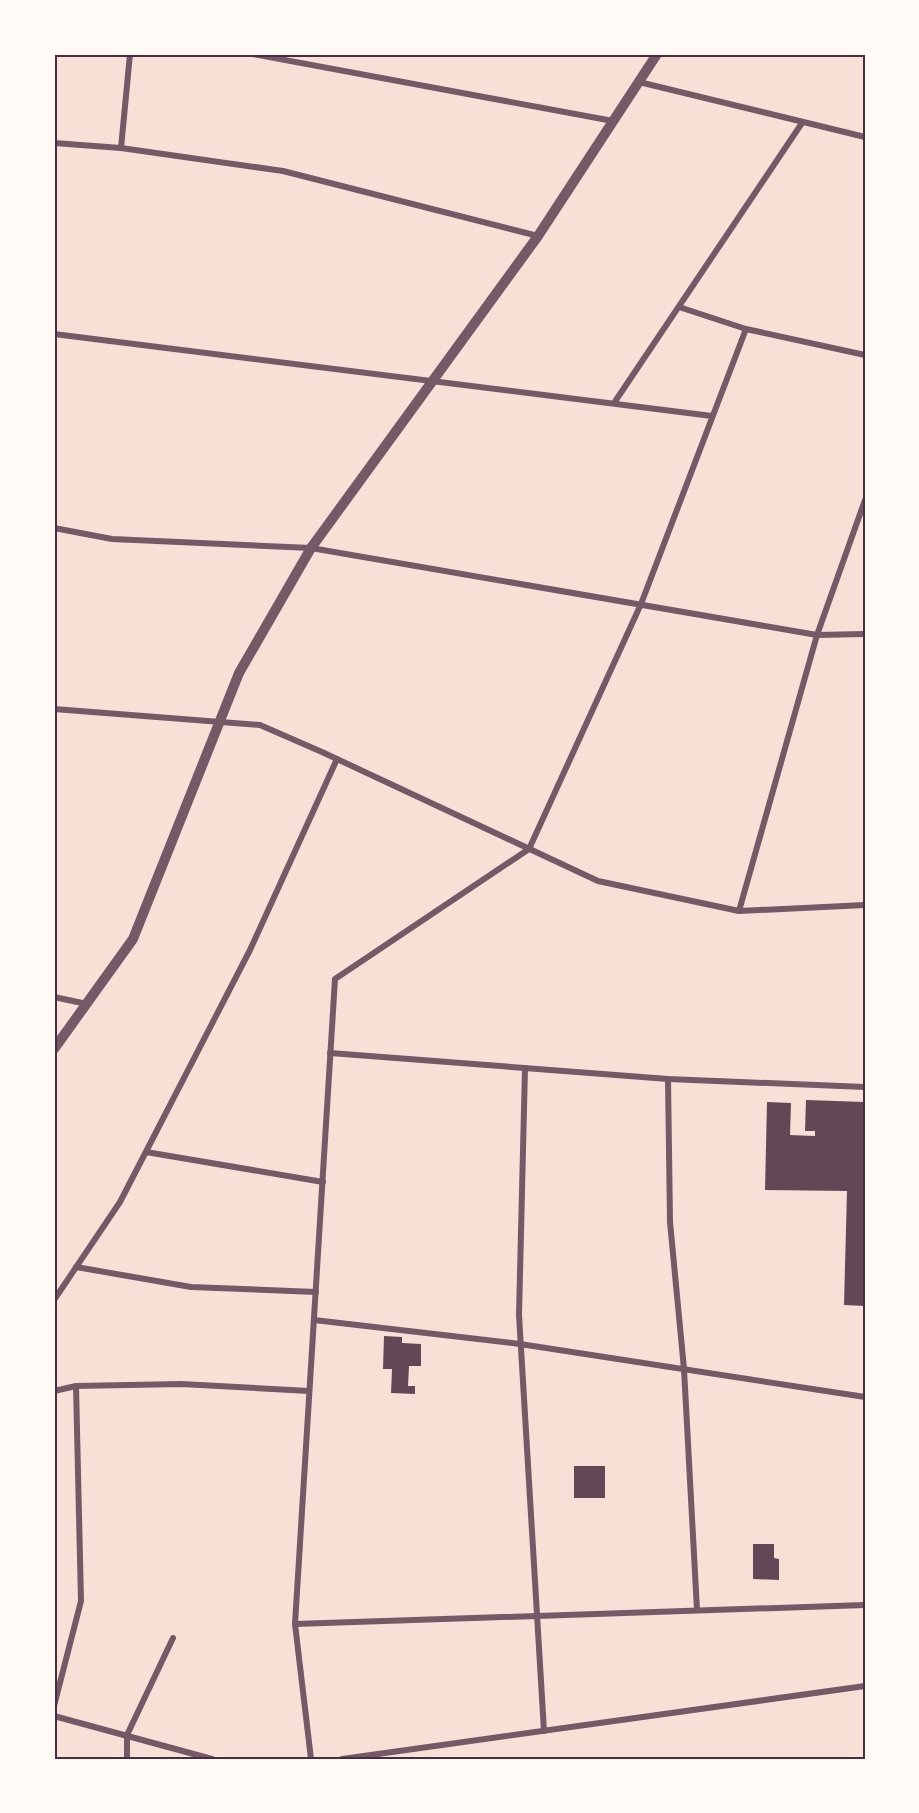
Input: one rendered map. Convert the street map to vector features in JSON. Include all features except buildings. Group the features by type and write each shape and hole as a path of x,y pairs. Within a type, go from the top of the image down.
{"street":[{"path":"121,148 130,54"},
{"path":"253,54 613,122"},
{"path":"54,1049 133,939 239,673 311,548 538,236 657,54"},
{"path":"639,82 802,123 865,136"},
{"path":"614,403 802,123"},
{"path":"54,143 121,148 283,171 538,236"},
{"path":"679,308 746,329 865,355"},
{"path":"311,1759 295,1624 335,980 529,849 641,604 746,329"},
{"path":"54,334 712,416"},
{"path":"739,911 817,635 865,500"},
{"path":"54,528 112,539 311,548 817,635 865,634"},
{"path":"54,709 260,725 598,881 739,911 865,905"},
{"path":"54,1300 120,1202 250,950 337,759"},
{"path":"54,997 87,1004"},
{"path":"330,1053 668,1079 865,1087"},
{"path":"525,1068 519,1315 544,1731"},
{"path":"668,1079 670,1222 684,1369 697,1610"},
{"path":"146,1152 322,1182"},
{"path":"76,1267 191,1287 316,1292"},
{"path":"314,1320 520,1344 865,1397"},
{"path":"54,1390 76,1386 181,1384 309,1391"},
{"path":"54,1706 81,1602 76,1386"},
{"path":"295,1624 865,1605"},
{"path":"128,1759 127,1735 173,1638"},
{"path":"342,1759 865,1686"},
{"path":"54,1716 212,1759"}]}
